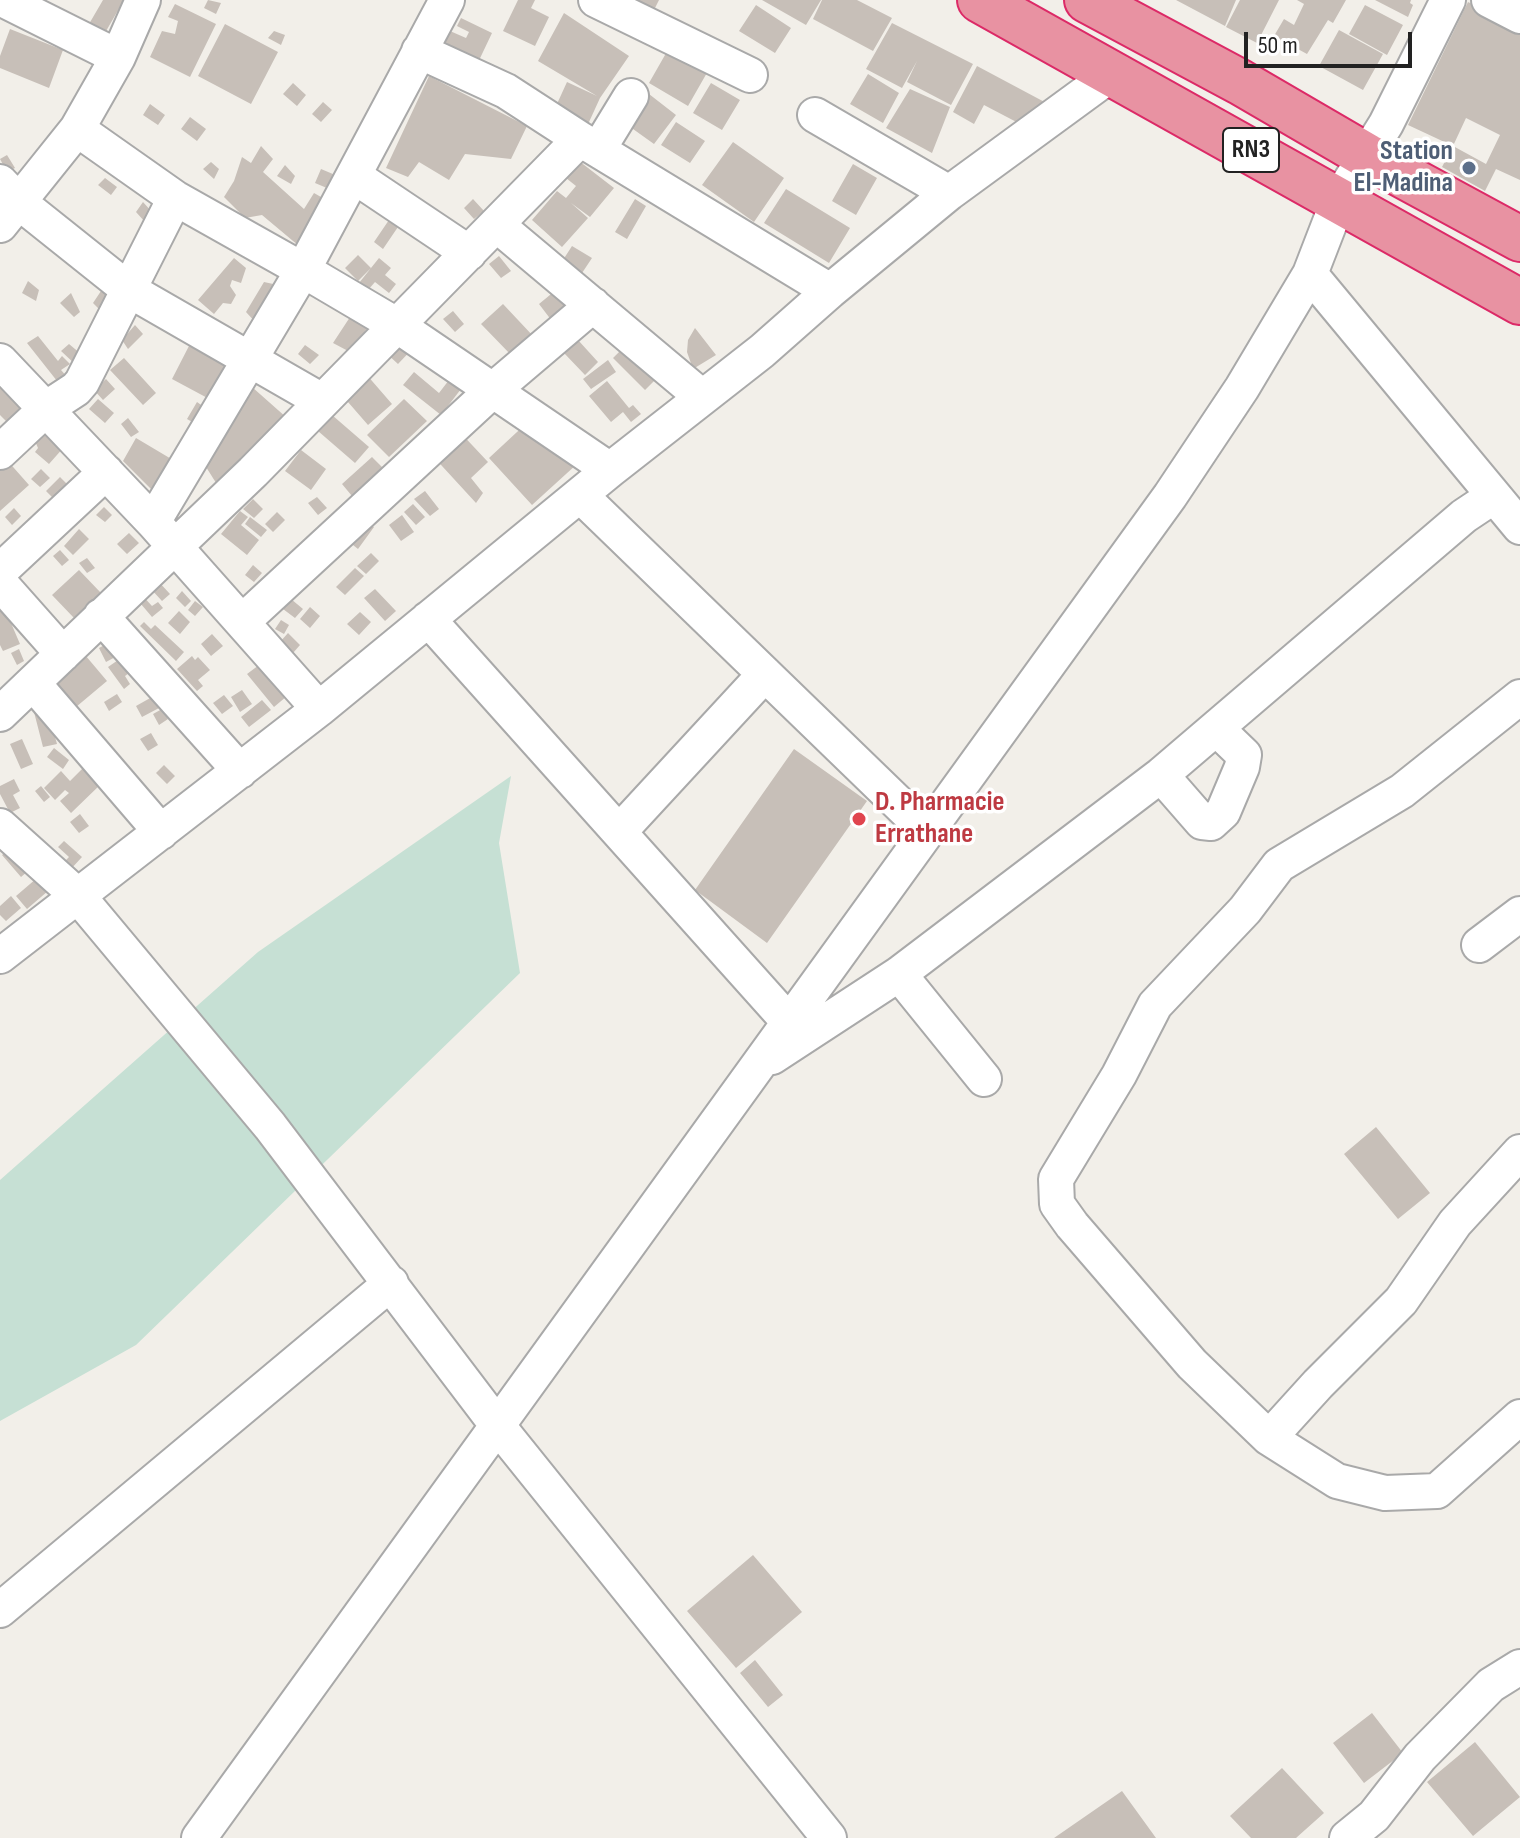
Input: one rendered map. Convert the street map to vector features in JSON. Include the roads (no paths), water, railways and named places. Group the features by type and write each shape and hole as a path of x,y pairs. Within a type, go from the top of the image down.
{"highway":[{"name":"RN3","path":"980,0 1520,302"},
{"name":"RN3","path":"1087,0 1520,239"}],"street":[{"path":"4,0 118,57"},
{"path":"143,0 118,57 77,129 7,203 129,290 322,401"},
{"path":"153,522 303,270 447,0"},
{"path":"596,0 750,75"},
{"path":"199,1838 1170,496 1242,388 1310,274 1339,199 1386,124 1448,0"},
{"path":"1489,0 1520,16"},
{"path":"419,51 506,91 830,291"},
{"path":"0,956 319,709 610,470 762,351 949,193 1113,73"},
{"path":"0,714 175,547 497,225 589,144 631,96"},
{"path":"815,115 949,193"},
{"path":"77,129 175,198 398,326 610,470"},
{"path":"354,176 469,253"},
{"path":"0,452 47,408 82,382 175,198"},
{"path":"497,225 702,397"},
{"path":"1310,274 1520,527"},
{"path":"242,622 493,390 593,305"},
{"path":"0,361 153,522 319,709"},
{"path":"0,571 106,472"},
{"path":"580,495 927,831"},
{"path":"755,1068 899,974 1161,775 1464,516 1494,496"},
{"path":"0,583 63,654"},
{"path":"101,616 240,771"},
{"path":"428,619 789,1022"},
{"path":"619,832 765,674"},
{"path":"33,683 161,832"},
{"path":"1520,697 1402,791 1279,865 1245,910 1155,1005 1119,1075 1056,1179 1057,1204 1072,1225 1192,1364 1269,1438 1337,1481 1385,1493 1437,1491 1520,1417"},
{"path":"1161,775 1202,822 1211,823 1223,812 1244,755 1216,728"},
{"path":"0,826 78,896 270,1126 497,1425 829,1838"},
{"path":"1479,945 1520,914"},
{"path":"899,974 984,1079"},
{"path":"1269,1438 1401,1301 1455,1223 1520,1152"},
{"path":"0,1610 391,1283"},
{"path":"1347,1838 1374,1816 1420,1757 1491,1685 1520,1667"}],"place":[{"name":"Station El-Madina","path":"1469,168"},
{"name":"D. Pharmacie Errathane","path":"859,819"}]}
